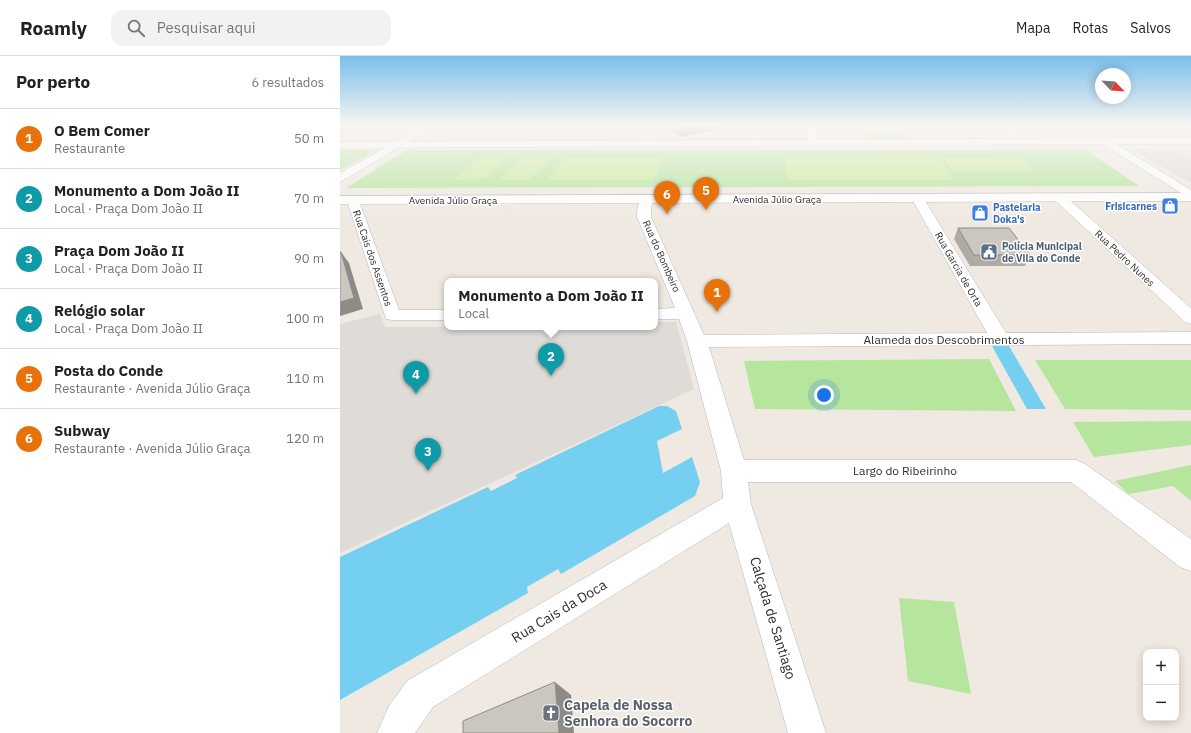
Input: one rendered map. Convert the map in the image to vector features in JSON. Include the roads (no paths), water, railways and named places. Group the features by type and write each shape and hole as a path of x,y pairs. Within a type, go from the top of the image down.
{"street":[{"path":"340,178 375,158"},
{"name":"Avenida Júlio Graça","path":"1130,158 1191,196"},
{"name":"Avenida Júlio Graça","path":"347,201 918,199 1191,196"},
{"name":"Rua Pedro Nunes","path":"1060,198 1191,318"},
{"name":"Rua do Bombeiro","path":"647,199 644,208 644,217 697,341 716,414 734,471"},
{"name":"Rua Garcia de Orta","path":"918,199 1000,339"},
{"name":"Rua Cais dos Assentos","path":"347,201 392,315 444,315"},
{"path":"658,314 686,313"},
{"name":"Alameda dos Descobrimentos","path":"697,341 1191,338"},
{"name":"Largo do Ribeirinho","path":"734,471 1076,471 1191,557"},
{"name":"Calçada de Santiago","path":"734,471 737,504 768,598 807,733"},
{"name":"Rua Cais da Doca","path":"396,733 402,719 420,694 737,504"}],"water":[{"path":"992,346 1009,346 1046,409 1027,409"},
{"path":"659,406 667,406 676,411 682,429 657,441 663,473 692,457 700,482 695,496 561,574 558,569 527,587 528,593 340,700 340,557 488,487 491,491 517,478 515,475"}],"place":[{"name":"Frisicarnes","path":"1170,206"},
{"name":"Posta do Conde","path":"706,210"},
{"name":"Pastelaria Doka's","path":"980,213"},
{"name":"Subway","path":"667,214"},
{"name":"Polícia Municipal de Vila do Conde","path":"989,252"},
{"name":"O Bem Comer","path":"717,312"},
{"name":"Monumento a Dom João II","path":"551,376"},
{"name":"Relógio solar","path":"416,394"},
{"name":"Praça Dom João II","path":"428,471"},
{"name":"Capela de Nossa Senhora do Socorro","path":"551,713"}]}
